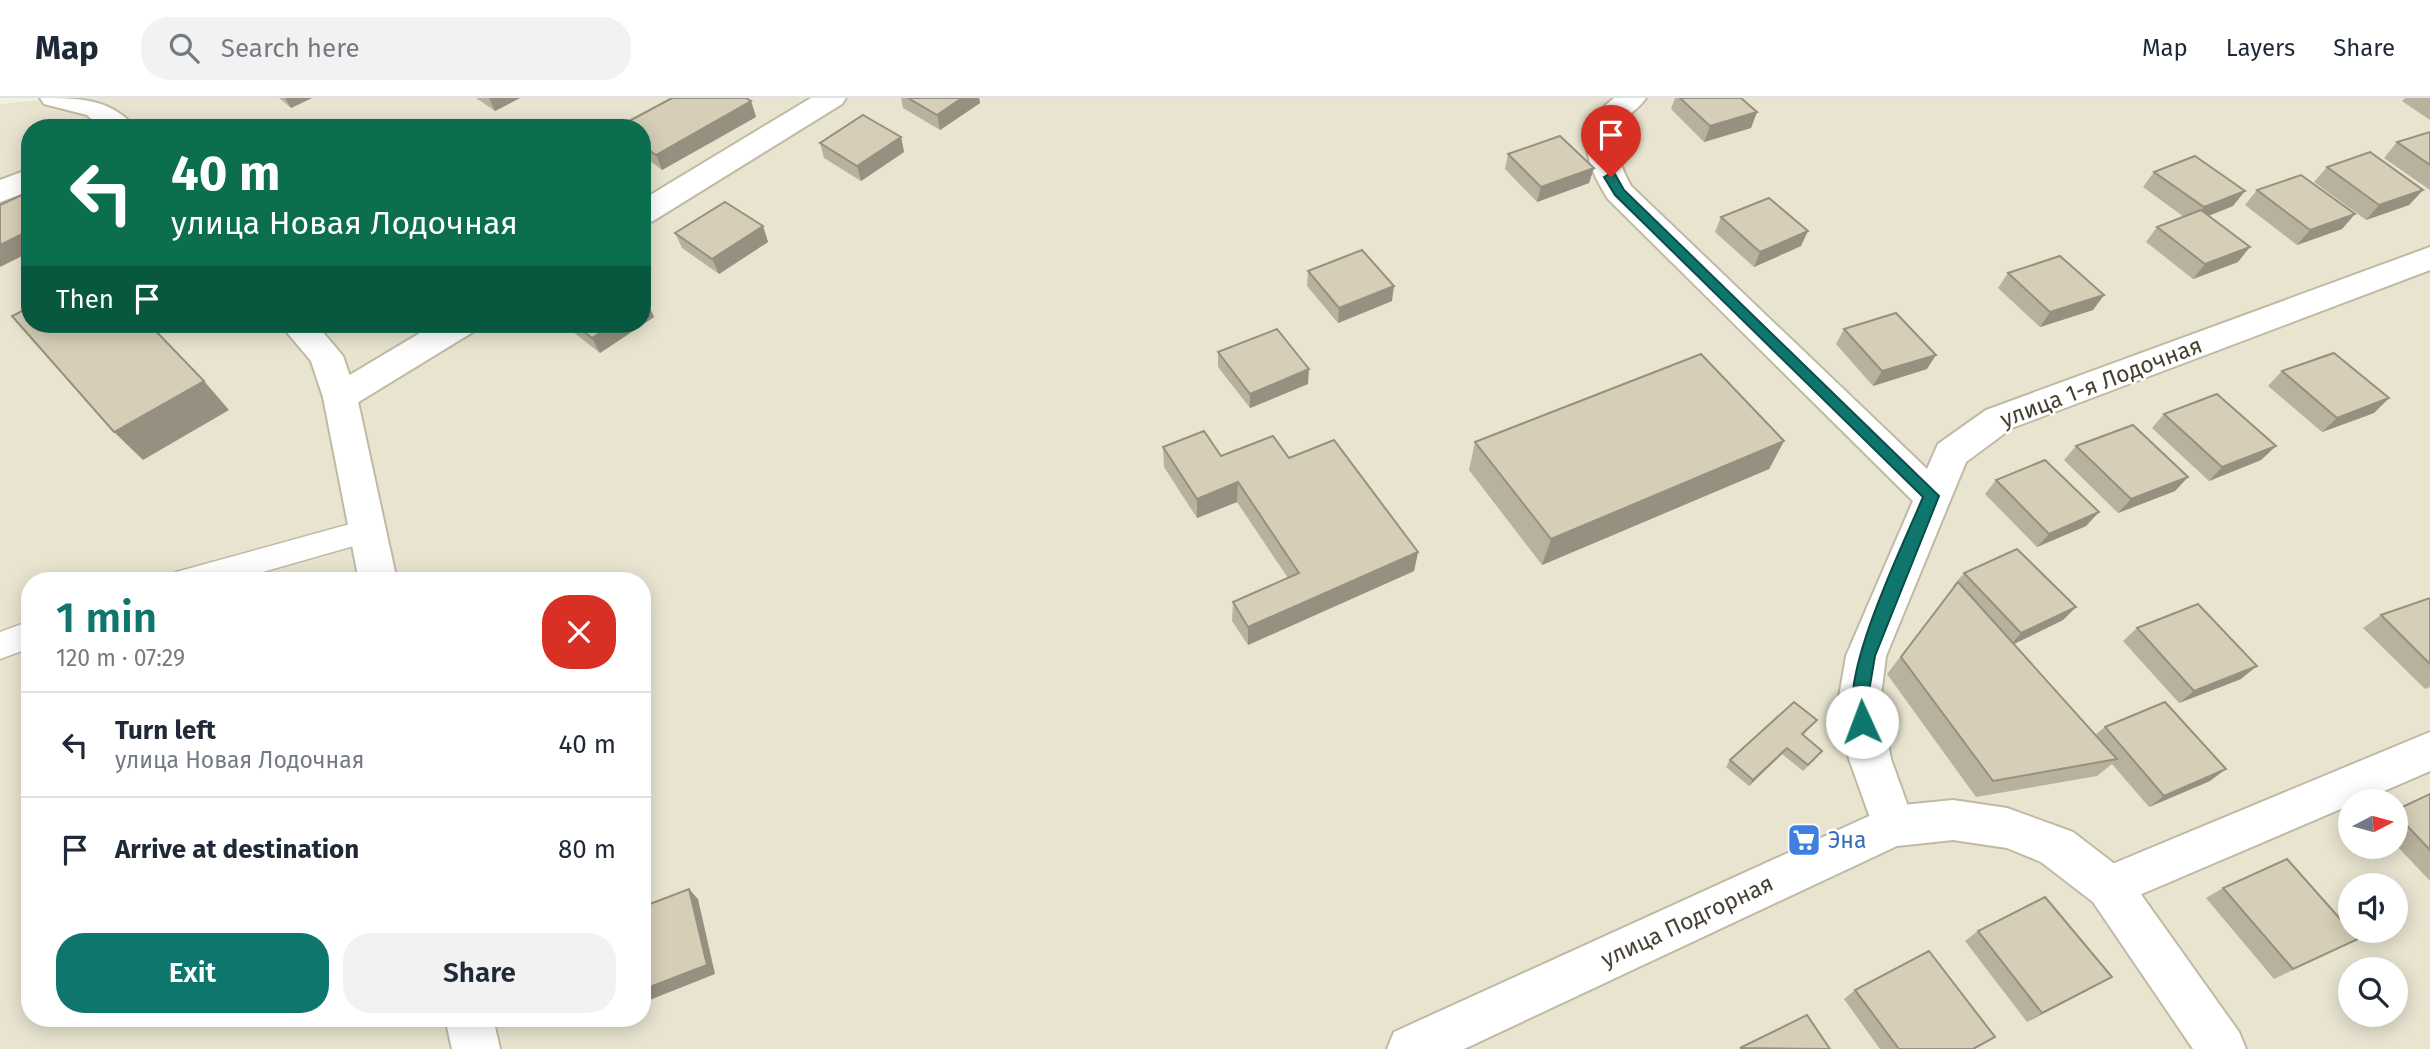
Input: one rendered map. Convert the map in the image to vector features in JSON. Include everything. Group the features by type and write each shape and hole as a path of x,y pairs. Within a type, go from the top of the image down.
{"street":[{"path":"54,98 97,109 109,119"},
{"path":"651,209 832,98"},
{"path":"1632,98 1610,115 1600,137 1602,161 1619,192 1931,496"},
{"path":"0,192 21,183"},
{"name":"улица 1-я Лодочная","path":"1893,826 1870,759 1859,703 1866,656 1951,453 1999,419 2430,258"},
{"path":"305,333 326,356 340,397 376,572"},
{"path":"340,397 446,333"},
{"path":"2109,887 2430,751"},
{"name":"улица Подгорная","path":"1411,1049 1893,826 1952,820 2007,828 2057,847 2109,887 2222,1049"},
{"path":"472,1027 476,1049"}],"lane":[{"path":"220,572 368,531"},
{"path":"0,646 21,638"}],"shaded area":[{"path":"59,98 2430,98 2430,1049 0,1049 0,104"}],"building":[{"path":"672,98 746,98 751,101 656,155 651,151 651,119 633,119"},
{"path":"908,98 962,98 937,115"},
{"path":"1680,98 1741,98 1757,112 1710,126"},
{"path":"863,115 901,137 857,166 820,143"},
{"path":"2430,132 2430,165 2397,142"},
{"path":"1560,136 1594,168 1541,187 1508,154"},
{"path":"2370,152 2423,190 2379,205 2327,167"},
{"path":"2195,156 2245,191 2204,207 2154,172"},
{"path":"2301,175 2355,214 2310,230 2257,190"},
{"path":"21,195 21,234 0,245 0,205"},
{"path":"1769,198 1808,231 1760,252 1721,217"},
{"path":"725,202 763,226 712,259 675,233"},
{"path":"2201,210 2250,247 2205,264 2157,227"},
{"path":"1362,250 1394,286 1339,308 1308,271"},
{"path":"2060,256 2104,295 2050,312 2008,273"},
{"path":"21,312 21,326 12,316"},
{"path":"1896,313 1936,355 1882,371 1844,329"},
{"path":"1277,329 1309,369 1250,394 1218,352"},
{"path":"27,333 158,333 204,381 114,432"},
{"path":"586,333 600,333 592,338"},
{"path":"2334,353 2389,398 2337,418 2282,371"},
{"path":"1701,354 1784,441 1551,539 1475,442"},
{"path":"2217,394 2276,446 2222,467 2164,414"},
{"path":"2133,425 2188,477 2131,499 2076,446"},
{"path":"1204,431 1221,456 1273,436 1289,458 1334,440 1418,552 1248,627 1233,602 1299,573 1238,482 1197,499 1163,447"},
{"path":"2045,460 2099,512 2049,534 1996,480"},
{"path":"2017,549 2076,607 2021,633 1964,573"},
{"path":"1958,582 2117,759 1993,781 1901,657"},
{"path":"2430,598 2430,664 2381,615"},
{"path":"2198,604 2257,666 2194,691 2137,628"},
{"path":"1794,702 1817,720 1802,734 1822,751 1808,765 1787,748 1753,780 1730,760"},
{"path":"2165,702 2226,769 2164,796 2105,727"},
{"path":"2430,794 2430,850 2408,827 2408,804"},
{"path":"2287,859 2338,916 2338,943 2349,943 2293,969 2223,888"},
{"path":"689,889 707,965 651,987 651,904"},
{"path":"2045,897 2112,977 2042,1013 1978,931"},
{"path":"1929,951 1995,1037 1973,1049 1899,1049 1855,990"},
{"path":"1807,1015 1830,1049 1740,1048"}],"place":[{"name":"Эна","path":"1804,840"}],"route":[{"path":"1611,177 1619,192 1931,496 1866,656 1859,703 1862,722"}]}
